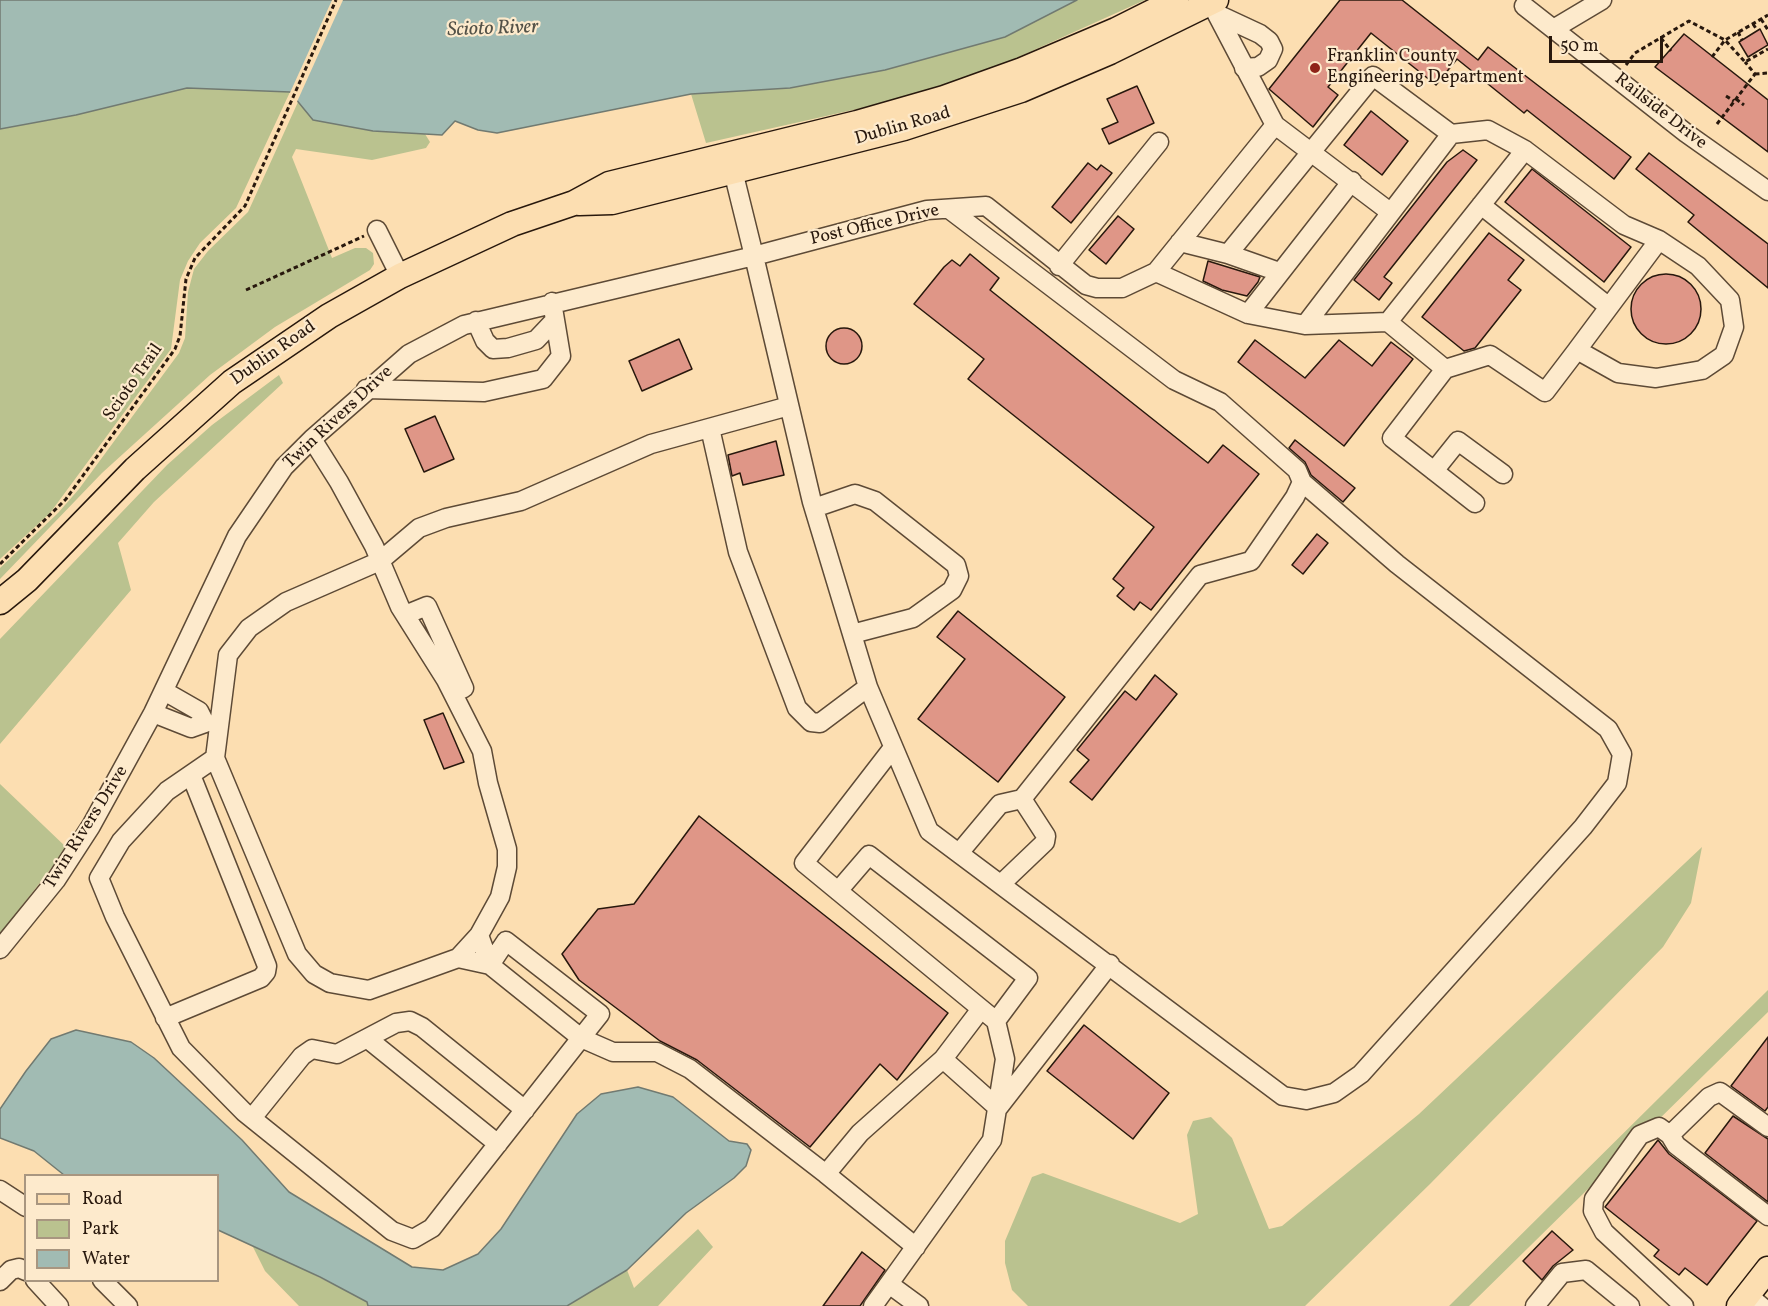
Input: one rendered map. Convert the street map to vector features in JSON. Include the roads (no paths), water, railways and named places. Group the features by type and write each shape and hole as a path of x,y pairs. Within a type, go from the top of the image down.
{"main road":[{"name":"Dublin Road","path":"0,602 27,580 135,469 232,382 329,316 400,276 513,224 574,203 609,184 857,123 944,98 1116,30 1176,0"},
{"name":"Dublin Road","path":"574,203 612,202 904,128 1021,90 1215,6"},
{"name":"Dublin Road","path":"0,617 27,580"},
{"path":"1750,1302 1768,1269"}],"street":[{"path":"1555,28 1602,0"},
{"path":"1215,6 1244,68 1275,125 1390,212"},
{"path":"1215,6 1269,40 1273,49 1263,63 1244,68"},
{"name":"Railside Drive","path":"1524,6 1722,160 1768,191"},
{"path":"1228,254 1373,76 1451,134 1488,130 1525,150 1624,225 1659,240 1698,266 1730,300 1734,327 1724,356 1702,370 1656,378 1618,373 1577,350"},
{"path":"1275,125 1156,272 1248,314 1305,325 1388,322 1445,369"},
{"path":"1305,325 1451,134"},
{"path":"1059,266 1159,142"},
{"path":"1388,322 1525,150"},
{"path":"733,171 814,508 868,687 892,749 929,831 1110,964 1283,1096 1306,1100 1334,1093 1361,1074 1583,827 1617,783 1622,754 1608,729 1397,564 1302,482 1297,470 1220,402 1174,380 949,208"},
{"path":"1248,314 1352,181"},
{"path":"1481,205 1609,307"},
{"name":"Post Office Drive","path":"754,256 927,210 986,206 1059,266 1086,285 1097,288 1127,286 1156,272"},
{"path":"377,230 400,276"},
{"path":"1475,503 1392,438 1445,369 1490,355 1545,392 1659,240"},
{"path":"1180,242 1228,254 1279,272"},
{"name":"Twin Rivers Drive","path":"0,949 56,880 91,826 153,713 237,536 284,467 366,389 409,354 439,336 476,321 754,256"},
{"path":"366,389 484,392 543,379 561,357 552,302"},
{"path":"476,321 485,341 493,349 508,348 536,340 555,320"},
{"path":"312,439 339,482 380,561 405,615 427,606 464,688 453,693 482,751 488,783 507,849 507,867 500,897 479,935 458,958 369,990 330,983 314,974 297,954 215,758 212,724 228,656 249,628 286,602 380,561 419,528 446,518 521,501 651,444 789,406"},
{"path":"710,428 738,552 796,708 811,722 820,723 868,687"},
{"path":"1434,471 1458,441 1503,474"},
{"path":"959,853 1000,804 1022,799 1200,575 1251,561 1295,497 1302,482"},
{"path":"814,508 855,494 875,501 956,565 959,576 952,590 913,618 852,634"},
{"path":"164,691 199,711 212,724"},
{"path":"153,713 191,728 212,724"},
{"path":"873,1306 992,1140 1005,1059 996,1021 804,863 892,749"},
{"path":"215,758 167,791 121,841 99,878 115,917 181,1048 252,1118 392,1231 413,1239 432,1228 600,1014 506,941 490,965"},
{"path":"165,1018 261,978 267,966 191,774"},
{"path":"1001,884 1045,842 1046,836 1022,799"},
{"path":"838,891 869,855 1028,978 996,1021"},
{"path":"479,935 490,965"},
{"path":"458,958 490,965 581,1038 613,1052 657,1052 690,1069 916,1247"},
{"path":"998,1108 1110,964"},
{"path":"826,1174 860,1133 943,1059 981,1009"},
{"path":"252,1118 302,1056 312,1049 337,1054 396,1023 410,1022 422,1028 525,1110"},
{"path":"368,1039 498,1144"},
{"path":"943,1059 998,1108"},
{"path":"1670,1135 1709,1097 1720,1092 1768,1127"},
{"path":"1684,1306 1604,1232 1593,1211 1594,1199 1640,1135 1659,1127 1670,1135 1676,1145 1768,1216"},
{"path":"0,1190 24,1205"},
{"path":"0,1281 11,1270 19,1268 24,1270"},
{"path":"1535,1306 1562,1273 1586,1270 1630,1306"},
{"path":"36,1282 60,1306"},
{"path":"103,1282 128,1306"},
{"path":"889,1284 919,1306"}],"water":[{"name":"Scioto River","path":"0,0 1077,0 1005,37 885,70 790,88 691,94 497,133 478,130 455,121 442,135 373,131 313,120 290,92 187,88 76,115 0,129"},
{"path":"76,1030 131,1042 154,1058 242,1140 289,1192 412,1267 443,1270 478,1254 501,1229 577,1114 601,1094 638,1087 673,1097 729,1141 747,1144 751,1150 746,1166 734,1178 686,1213 627,1270 567,1306 368,1306 367,1302 320,1277 219,1230 219,1174 63,1174 34,1151 0,1138 0,1109 51,1039"}],"place":[{"name":"Franklin County Engineering Department","path":"1315,68"}]}
